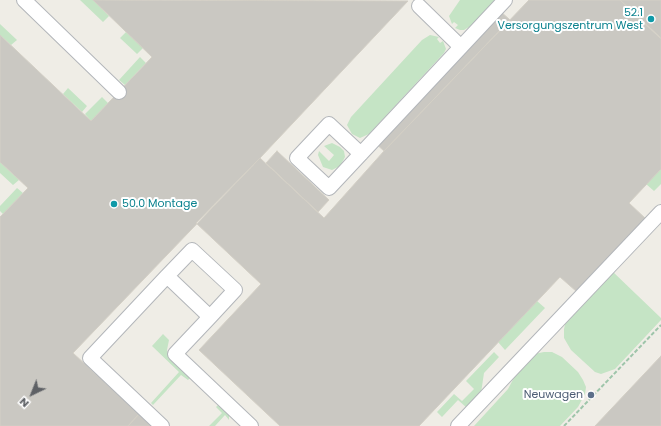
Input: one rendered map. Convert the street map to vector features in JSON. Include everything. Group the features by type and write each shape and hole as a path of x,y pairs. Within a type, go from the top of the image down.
{"lane":[{"path":"24,0 119,92"},
{"path":"361,154 329,124 297,158 329,188 361,154 505,0"},
{"path":"419,6 462,46"},
{"path":"458,426 661,212"},
{"path":"162,426 90,358 192,250 235,290 175,354 251,426"},
{"path":"167,276 210,317"}],"path":[{"path":"564,426 661,325"}],"green space":[{"path":"80,0 93,0 109,16 103,22"},
{"path":"460,0 495,0 472,25 464,30 460,30 455,28 458,25 454,22 452,24 449,16"},
{"path":"0,24 17,40 11,45 0,35"},
{"path":"126,32 143,48 137,54 120,38"},
{"path":"430,35 439,37 437,39 440,43 443,41 446,49 444,53 369,134 360,138 352,134 347,125 351,117 422,40"},
{"path":"140,57 146,63 125,85 119,80"},
{"path":"68,88 87,106 82,112 63,94"},
{"path":"102,97 108,103 91,121 85,114"},
{"path":"332,143 344,151 345,157 340,166 332,170 323,167 318,155 319,151 329,161 334,155 324,146"},
{"path":"0,162 19,180 13,185 0,173"},
{"path":"661,169 661,184 654,191 646,184"},
{"path":"17,188 23,193 3,214 0,211 0,206"},
{"path":"612,271 661,318 661,320 615,369 601,374 595,372 571,350 564,338 564,329 566,320"},
{"path":"537,301 545,308 505,350 498,342"},
{"path":"163,334 169,340 167,350 168,355 190,378 188,380 181,375 153,405 151,403 179,372 152,346"},
{"path":"494,352 499,357 484,373 481,393 467,408 458,400 442,417 437,412 454,394 462,401 474,389 466,381"},
{"path":"552,352 562,357 578,372 583,380 586,387 585,394 578,407 560,426 474,426 508,389 516,374 534,354"},
{"path":"219,404 229,414 229,420 225,415 215,426 209,426 222,413 216,407"}],"building":[{"name":"50.0 Montage","path":"93,0 408,1 73,353 139,414 128,426 0,426 0,217 28,188 0,162 0,35 91,121 152,57"},
{"path":"529,0 620,0 661,39 661,169 629,203 646,219 577,292 560,277 419,426 280,426 199,350 261,284 196,223 260,158 324,218 384,151"},
{"name":"52.1 Versorgungszentrum West","path":"620,0 661,0 661,38"},
{"path":"499,10 510,20 384,151 374,142"},
{"path":"277,151 329,200 318,212 266,163"},
{"path":"661,356 661,426 595,426"},
{"path":"139,414 152,426 128,426"}],"place":[{"name":"52.1 Versorgungszentrum West","path":"651,19"},
{"name":"50.0 Montage","path":"114,204"},
{"name":"Neuwagen","path":"591,395"}]}
